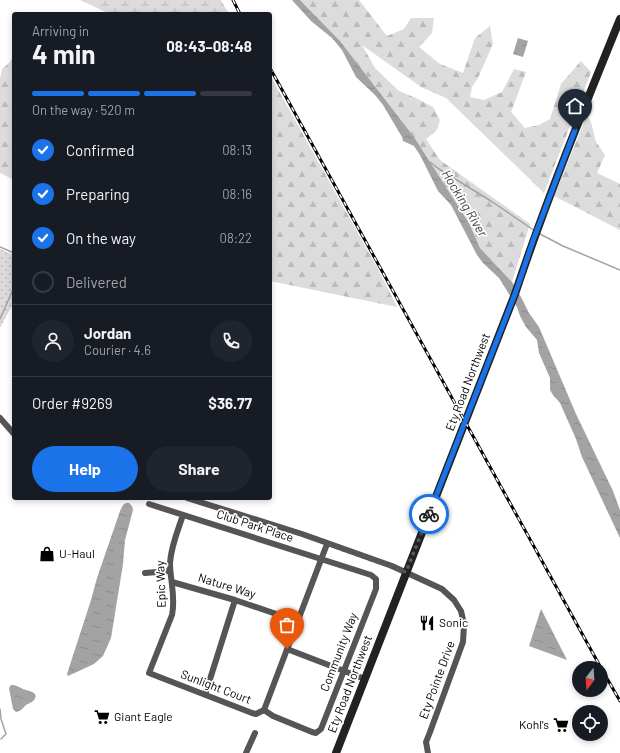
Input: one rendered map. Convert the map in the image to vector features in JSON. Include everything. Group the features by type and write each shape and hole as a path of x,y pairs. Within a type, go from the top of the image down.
{"street":[{"name":"Ety Road Northwest","path":"336,753 515,294 557,177 620,19"},
{"path":"0,418 12,432"},
{"name":"Ety Pointe Drive","path":"193,500 327,544 406,572 442,589 454,600 461,611 464,624 463,642 426,742 428,753"},
{"name":"Club Park Place","path":"149,504 371,575 376,579"},
{"name":"Epic Way","path":"149,673 172,615 174,606 170,571 171,554 183,515"},
{"path":"264,710 327,544"},
{"path":"145,573 170,571"},
{"name":"Community Way","path":"320,731 376,589 376,579"},
{"name":"Nature Way","path":"172,582 235,600 297,621"},
{"path":"205,695 235,600"},
{"path":"287,649 365,679"},
{"name":"Sunlight Court","path":"149,673 252,713 256,714 264,710 273,716 312,732 316,733 320,731"},
{"path":"246,753 255,733"}],"green space":[{"path":"80,0 221,0 228,12 106,12"},
{"path":"300,0 359,0 387,36 404,29 411,18 434,18 432,33 419,47 440,64 463,73 475,38 490,26 493,44 478,78 472,87 470,97 484,100 502,92 514,69 526,72 511,112 525,128 539,125 550,119 561,84 581,61 591,72 544,193 446,98 421,87 362,45 375,68 399,91 433,107 440,120 437,130 426,139 440,160 530,224 512,282 480,248 469,223 414,137 340,41"},
{"path":"12,58 12,179 0,173 0,79 2,69 10,62"},
{"path":"272,79 379,271 397,307 272,281"},
{"path":"587,115 591,122 596,142 605,155 597,173 620,184 620,230 554,196"},
{"path":"0,249 12,254 12,306 0,328"}],"water":[{"path":"292,0 300,0 340,41 414,137 469,223 480,248 512,282 529,313 539,327 576,414 613,491 620,510 620,538 582,457 576,439 560,403 550,390 550,378 539,353 537,340 526,327 517,307 499,278 477,255 451,205 438,191 414,146 403,141 383,105 356,77 342,50 332,38 311,21"},
{"path":"518,38 528,41 523,57 513,54"},
{"path":"126,503 129,503 132,506 133,510 125,540 123,564 111,638 103,656 94,664 68,676 67,674 97,578 120,511"},
{"path":"541,609 567,660 529,646"},
{"path":"11,685 30,691 36,695 33,701 16,712 13,709 9,688"}],"waterway":[{"name":"Hocking River","path":"430,162 535,231"},
{"path":"540,234 563,246 620,270"},
{"path":"0,247 12,252"},
{"path":"0,319 12,292"},
{"path":"0,709 1,719 6,734 1,739"}],"railway":[{"path":"233,0 239,12"},
{"path":"272,72 597,661"},
{"path":"608,680 620,701"}],"way so far":[{"path":"287,649 327,544 406,572 429,514"}],"place":[{"name":"U-Haul","path":"47,554"},
{"name":"Sonic","path":"427,623"},
{"name":"Giant Eagle","path":"102,717"},
{"name":"Kohl's","path":"561,725"}],"route":[{"path":"429,514 491,352 515,294 534,238 575,130"}]}
